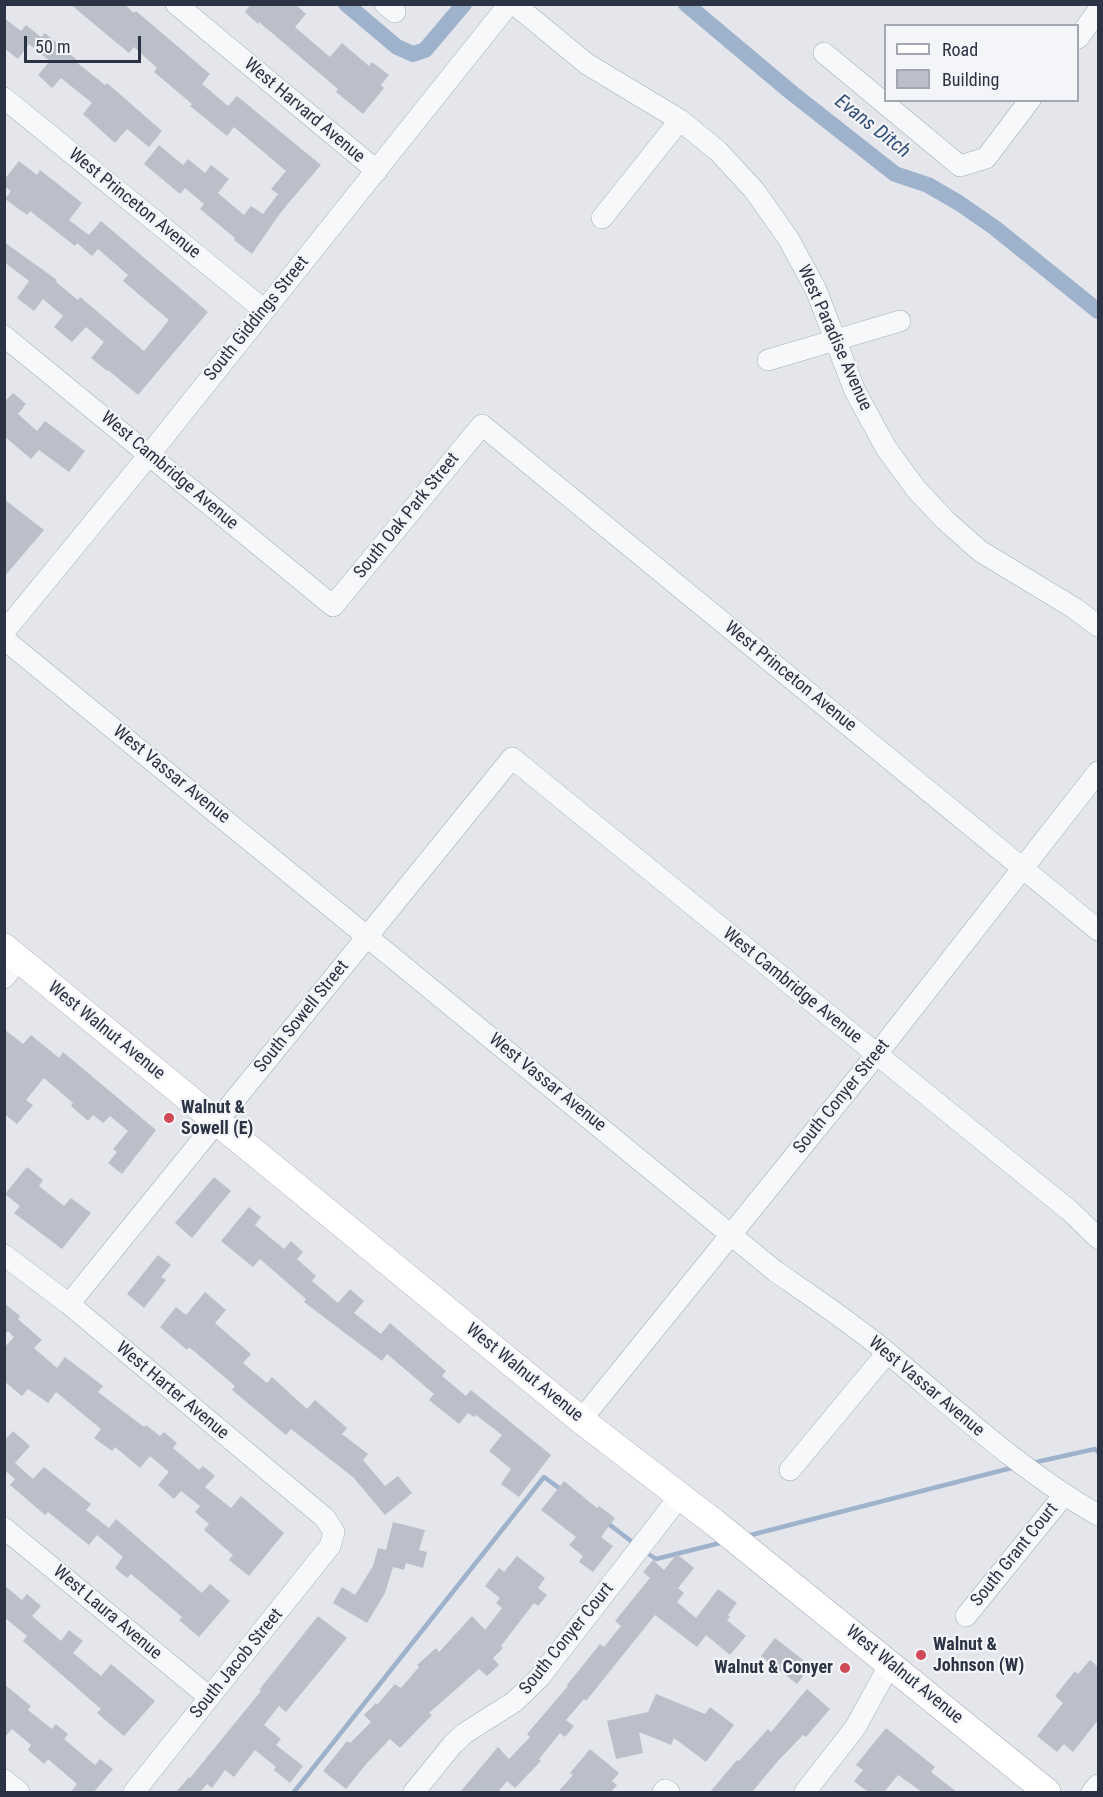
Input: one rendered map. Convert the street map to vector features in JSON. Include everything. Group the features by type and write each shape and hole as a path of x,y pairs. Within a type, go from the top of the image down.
{"main road":[{"name":"West Walnut Avenue","path":"9,962 218,1123 581,1420 680,1496 1047,1792"}],"street":[{"name":"West Harvard Avenue","path":"176,4 377,171"},
{"name":"South Giddings Street","path":"4,632 509,4"},
{"name":"West Paradise Avenue","path":"514,4 587,64 680,120 718,151 754,190 781,229 816,290 855,391 886,448 916,489 945,520 981,551 1098,626"},
{"path":"1079,36 1095,11"},
{"path":"824,53 960,165 986,158 1028,102"},
{"name":"West Princeton Avenue","path":"4,98 264,310"},
{"path":"602,218 680,120"},
{"path":"768,360 900,321"},
{"name":"West Cambridge Avenue","path":"4,336 333,606"},
{"name":"West Princeton Avenue","path":"482,425 1098,930"},
{"name":"South Oak Park Street","path":"333,606 482,425"},
{"name":"West Vassar Avenue","path":"4,639 775,1270 887,1353 1009,1455 1064,1495 1098,1515"},
{"name":"West Cambridge Avenue","path":"512,758 1070,1211 1098,1238"},
{"name":"South Sowell Street","path":"69,1304 512,758"},
{"name":"South Conyer Street","path":"581,1420 877,1054 1098,772"},
{"name":"West Harter Avenue","path":"4,1255 69,1304 325,1518 334,1532"},
{"path":"790,1470 887,1353"},
{"name":"South Grant Court","path":"966,1616 1064,1495"},
{"name":"South Conyer Court","path":"414,1792 453,1744 465,1733 514,1702 539,1678 680,1496"},
{"name":"West Laura Avenue","path":"4,1528 209,1697"},
{"name":"South Jacob Street","path":"134,1792 330,1546 334,1532"},
{"path":"805,1792 855,1728 890,1664"},
{"path":"4,1780 20,1792"},
{"path":"1092,1792 1098,1785"}],"building":[{"path":"70,4 124,4 134,13 136,11 210,74 202,84 228,106 237,96 321,165 281,212 252,254 200,209 204,204 185,188 180,194 144,164 159,145 183,165 188,159 205,173 211,165 229,179 218,193 244,215 251,206 263,214 278,194 271,189 286,171 234,127 227,136 190,106 192,104 154,72 157,68 134,47 129,53"},
{"path":"251,4 295,4 306,14 295,27 330,57 342,43 369,66 372,62 389,75 381,85 384,88 363,114 336,92 338,89 245,12"},
{"path":"4,18 21,31 26,25 41,37 45,33 77,60 75,61 105,85 107,83 162,131 149,147 127,129 115,143 83,114 92,103 61,78 52,88 38,75 50,61 29,44 18,59 4,48"},
{"path":"19,161 37,175 40,170 82,203 69,220 89,235 101,221 208,312 138,395 91,358 104,342 86,327 72,342 54,327 63,316 43,299 34,311 17,298 29,281 4,262 4,242 57,280 56,282 78,300 80,297 144,351 169,320 123,281 128,275 98,249 92,256 77,243 75,246 30,211 27,215 5,199 11,191 4,186 4,180"},
{"path":"13,393 26,404 18,414 37,431 45,421 85,451 69,472 39,450 31,459 4,436 4,402"},
{"path":"4,499 44,530 4,577"},
{"path":"4,1029 23,1044 31,1035 59,1058 63,1052 156,1130 122,1174 108,1163 117,1152 113,1149 128,1131 110,1116 103,1123 93,1115 88,1121 71,1106 73,1103 44,1078 26,1100 33,1105 17,1124 4,1114"},
{"path":"27,1167 43,1180 39,1186 64,1206 71,1198 91,1213 62,1249 14,1213 20,1206 5,1194"},
{"path":"214,1177 231,1191 192,1238 175,1223"},
{"path":"249,1207 261,1217 255,1225 284,1249 291,1241 303,1252 297,1259 316,1276 312,1281 338,1303 350,1289 364,1301 354,1313 381,1334 390,1323 446,1371 442,1376 466,1396 471,1390 551,1455 519,1497 501,1484 511,1469 489,1451 502,1435 476,1415 474,1417 468,1413 459,1424 429,1400 434,1394 387,1354 382,1361 304,1302 306,1299 260,1259 253,1267 221,1241"},
{"path":"158,1255 171,1265 161,1277 166,1280 144,1308 127,1294"},
{"path":"205,1292 226,1310 215,1323 251,1354 243,1363 267,1383 272,1377 307,1409 315,1400 347,1428 342,1434 368,1454 363,1460 385,1486 398,1476 412,1493 385,1515 353,1477 291,1429 286,1435 232,1390 235,1386 189,1347 187,1350 160,1327 176,1307 186,1315"},
{"path":"4,1303 20,1316 18,1319 42,1340 34,1348 57,1368 65,1357 103,1386 98,1392 144,1427 146,1425 160,1436 164,1432 177,1443 173,1448 199,1470 203,1466 215,1476 205,1487 231,1508 241,1496 284,1533 249,1576 229,1560 233,1555 204,1530 209,1524 195,1512 200,1506 181,1491 174,1499 158,1485 169,1472 150,1456 140,1468 115,1447 112,1451 94,1438 101,1429 56,1392 48,1403 28,1389 22,1396 4,1381 4,1348 14,1337 8,1331 4,1335"},
{"path":"13,1431 30,1446 15,1463 33,1479 44,1467 91,1504 86,1510 109,1528 116,1519 202,1593 210,1584 230,1601 199,1637 179,1620 182,1617 131,1574 127,1578 115,1568 123,1557 97,1535 89,1545 48,1512 45,1515 10,1485 15,1479 7,1472 4,1475 4,1441"},
{"path":"564,1481 597,1508 599,1506 615,1518 601,1537 613,1546 593,1572 579,1562 583,1556 569,1545 576,1537 541,1510"},
{"path":"393,1522 425,1530 419,1550 427,1552 423,1568 406,1563 404,1570 393,1567 385,1593 367,1623 333,1603 342,1587 355,1595 373,1566 378,1548 386,1550"},
{"path":"677,1554 694,1568 678,1588 684,1593 677,1602 696,1618 718,1589 737,1603 727,1620 746,1636 730,1655 706,1635 697,1647 655,1615 586,1701 584,1699 566,1720 574,1726 565,1737 560,1733 539,1759 541,1761 515,1788 507,1781 498,1792 460,1792 498,1747 509,1759 530,1737 527,1734 600,1644 604,1647 621,1626 615,1621 650,1578 643,1572 653,1560 664,1570"},
{"path":"517,1556 545,1578 538,1588 547,1595 538,1606 534,1603 501,1646 503,1648 493,1658 499,1665 487,1676 479,1669 429,1713 432,1715 400,1748 390,1739 346,1789 323,1771 347,1741 350,1743 371,1722 364,1715 376,1703 377,1705 395,1684 401,1688 419,1667 417,1665 436,1648 439,1652 472,1616 485,1630 502,1608 496,1603 500,1598 485,1586 499,1568 504,1572"},
{"path":"4,1585 22,1600 27,1594 41,1606 32,1616 61,1641 69,1630 83,1641 73,1653 101,1676 111,1664 155,1701 124,1736 97,1713 101,1709 23,1641 27,1636 4,1617"},
{"path":"318,1616 347,1638 286,1712 279,1706 264,1725 281,1739 276,1745 303,1766 290,1783 274,1770 276,1767 255,1750 234,1777 225,1770 212,1788 207,1784 200,1792 176,1792 261,1691 259,1690"},
{"path":"775,1638 811,1666 797,1684 761,1656"},
{"path":"1090,1660 1098,1667 1098,1720 1073,1752 1064,1744 1057,1752 1037,1736 1063,1703 1055,1696 1075,1671 1078,1674"},
{"path":"4,1684 31,1706 28,1710 52,1729 56,1724 68,1734 64,1739 95,1765 100,1759 113,1769 94,1792 71,1792 77,1784 48,1759 44,1764 28,1750 31,1745 12,1729 4,1738"},
{"path":"807,1689 830,1709 806,1737 803,1735 752,1792 710,1792 737,1760 739,1761 768,1729 771,1732"},
{"path":"656,1694 705,1714 710,1707 734,1725 706,1762 674,1738 671,1745 639,1732 643,1753 616,1759 607,1721 648,1712"},
{"path":"886,1728 935,1767 931,1772 957,1792 922,1792 898,1775 884,1792 868,1792 854,1781 863,1770 856,1765"},
{"path":"590,1749 619,1773 612,1781 617,1785 611,1792 558,1792 573,1775 570,1773"}],"waterway":[{"name":"Evans Ditch","path":"346,4 397,47 413,54 425,50 464,4"},
{"name":"Evans Ditch","path":"686,4 792,93 895,174 928,185 959,203 995,228 1098,311"},
{"path":"1032,1463 1095,1449 1098,1452"},
{"path":"747,1536 1015,1467"},
{"path":"294,1792 544,1477 563,1491"},
{"path":"606,1522 635,1544"},
{"path":"644,1551 656,1559 724,1542"}],"place":[{"name":"Walnut & Sowell (E)","path":"169,1118"},
{"name":"Walnut & Johnson (W)","path":"921,1655"},
{"name":"Walnut & Conyer","path":"845,1668"}]}
